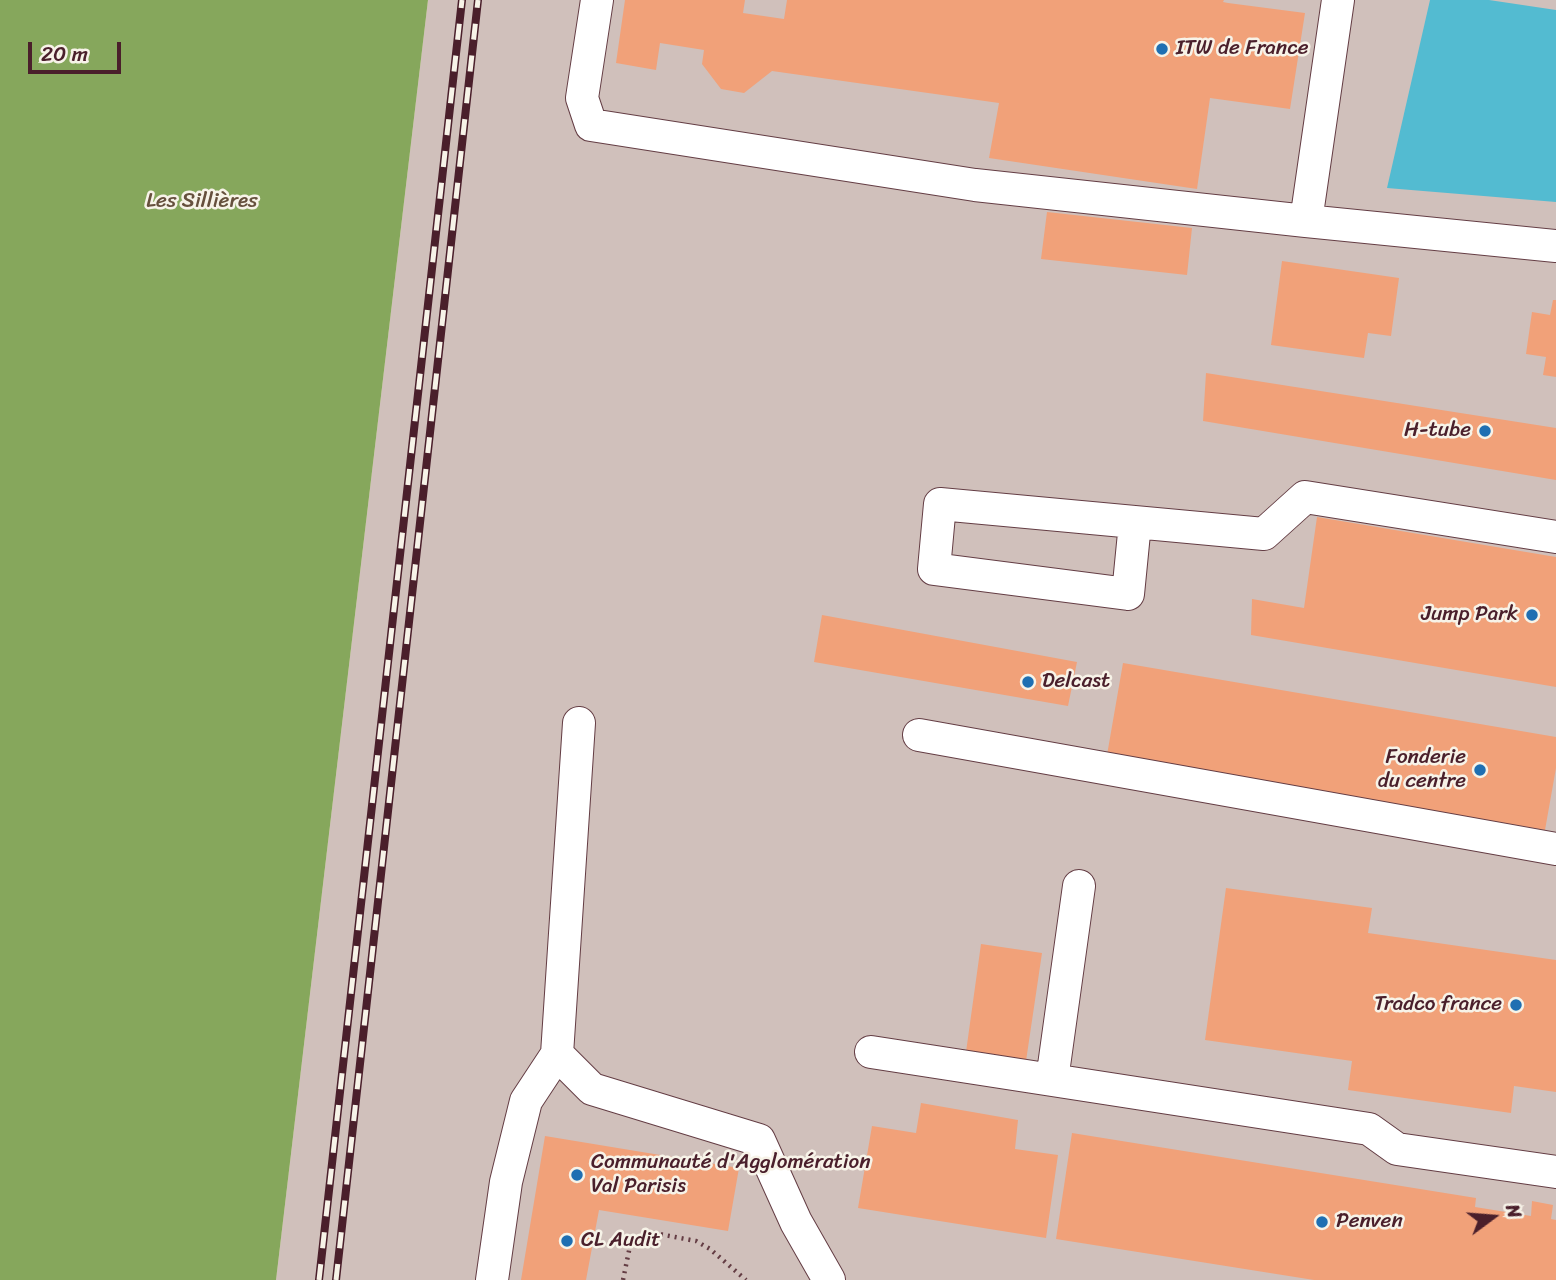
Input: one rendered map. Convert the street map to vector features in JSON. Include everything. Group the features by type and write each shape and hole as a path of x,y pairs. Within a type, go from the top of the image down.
{"lane":[{"path":"597,0 582,98 591,125 975,185 1556,246"},
{"path":"1306,221 1338,0"},
{"path":"1135,523 1128,594 934,569 940,505 1264,534 1305,497 1556,537"},
{"path":"492,1280 506,1182 526,1101 556,1054 579,723"},
{"path":"919,735 1556,849"},
{"path":"1052,1080 1079,886"},
{"path":"871,1052 1369,1129 1398,1149 1556,1172"},
{"path":"556,1054 592,1089 759,1140 796,1222 829,1280"}],"path":[{"path":"654,1233 696,1241 710,1249 746,1280"},
{"path":"623,1280 631,1241"}],"shaded area":[{"path":"428,0 1556,0 1556,1280 276,1280"}],"green space":[{"name":"Les Sillières","path":"0,0 428,0 276,1280 0,1280"}],"water":[{"path":"1430,0 1489,0 1556,10 1556,202 1387,188"}],"building":[{"path":"625,0 745,0 743,13 784,19 787,0 1224,0 1223,2 1228,3 1305,13 1290,109 1210,98 1197,189 989,158 999,103 772,71 744,93 721,89 702,64 704,50 660,43 656,70 616,63"},
{"path":"1047,212 1192,228 1187,275 1041,259"},
{"path":"1282,261 1399,278 1391,336 1368,333 1364,358 1271,345"},
{"path":"1553,300 1556,300 1556,377 1543,375 1546,357 1526,354 1532,312 1550,315"},
{"path":"1206,373 1556,428 1556,480 1203,421"},
{"name":"Jump Park","path":"1317,517 1556,557 1556,687 1251,635 1252,599 1304,608"},
{"path":"822,615 1077,662 1068,706 814,662"},
{"path":"1123,663 1556,737 1556,768 1545,830 1107,755"},
{"path":"1226,888 1372,908 1368,933 1556,960 1556,1092 1514,1086 1511,1113 1348,1090 1352,1061 1205,1040"},
{"path":"981,944 1042,953 1026,1061 966,1052"},
{"path":"921,1103 1018,1120 1015,1149 1058,1155 1046,1238 858,1208 872,1126 916,1133"},
{"path":"1072,1133 1476,1198 1475,1207 1531,1216 1532,1201 1553,1205 1551,1219 1556,1220 1556,1280 1314,1280 1056,1239"},
{"path":"545,1136 739,1168 728,1231 599,1210 586,1280 521,1280"}],"railway":[{"path":"319,1280 462,0"},
{"path":"336,1280 478,0"}],"place":[{"name":"ITW de France","path":"1162,49"},
{"name":"H-tube","path":"1485,431"},
{"name":"Jump Park","path":"1532,615"},
{"name":"Delcast","path":"1028,682"},
{"name":"Fonderie du centre","path":"1480,770"},
{"name":"Tradco france","path":"1516,1005"},
{"name":"Communauté d'Agglomération Val Parisis","path":"577,1175"},
{"name":"Penven","path":"1322,1222"},
{"name":"CL Audit","path":"567,1241"}]}
